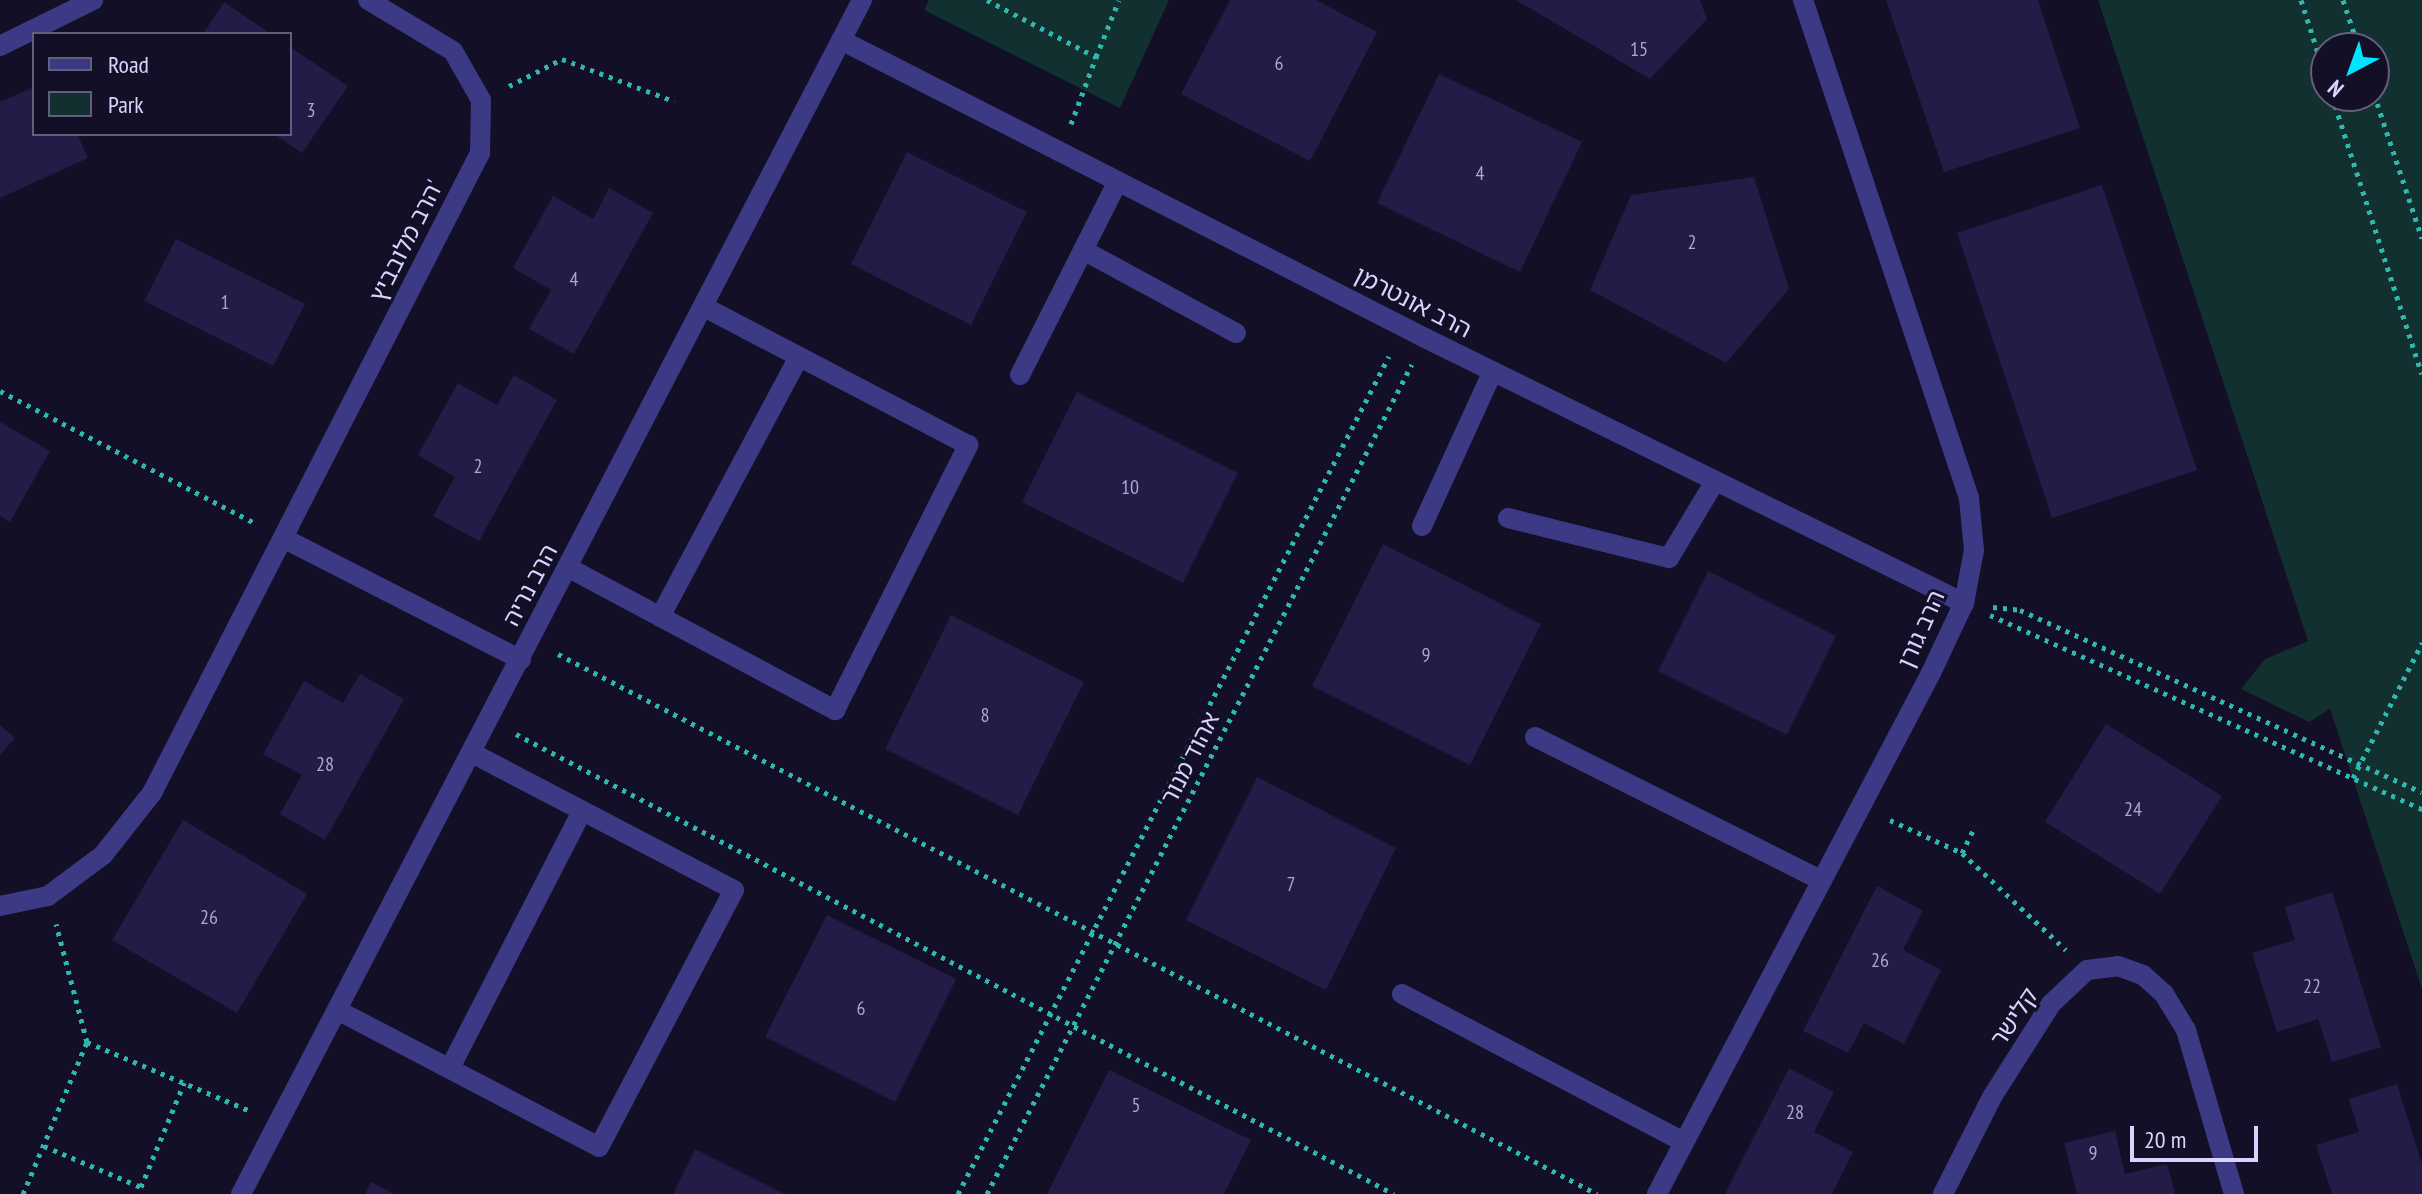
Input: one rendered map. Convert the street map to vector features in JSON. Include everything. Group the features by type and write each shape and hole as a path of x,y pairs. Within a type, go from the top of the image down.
{"street":[{"path":"0,46 93,0"},
{"path":"368,0 453,51 481,100"},
{"name":"הרב נריה","path":"241,1194 339,1011 862,0"},
{"name":"הרב גורן","path":"1657,1194 1964,603 1974,550 1969,498 1803,0"},
{"name":"הרב אונטרמן","path":"841,40 1425,338 1964,603"},
{"name":"הרב מלובביץ'","path":"0,906 48,896 103,855 152,793 285,539 480,153 481,100"},
{"path":"1020,375 1118,181"},
{"path":"1083,250 1236,333"},
{"path":"569,568 835,710 968,445 704,307"},
{"path":"660,617 799,357"},
{"path":"1422,526 1493,371"},
{"path":"1508,518 1669,558 1715,481"},
{"path":"285,539 521,660"},
{"path":"1535,737 1820,880"},
{"path":"339,1011 599,1147 734,890 472,753"},
{"path":"450,1068 582,811"},
{"path":"2087,970 2118,966 2143,975 2164,994 2186,1030 2234,1194"},
{"name":"קלישר","path":"1943,1194 1992,1097 2051,1004 2087,970"},
{"path":"1402,994 1684,1142"}],"path":[{"path":"987,0 1096,57"},
{"path":"1060,152 1119,0"},
{"path":"2301,0 2311,32"},
{"path":"2343,0 2354,32"},
{"path":"481,100 562,59 674,101"},
{"path":"2337,112 2422,374"},
{"path":"2380,112 2422,238"},
{"path":"958,1194 1404,327"},
{"name":"אהוד מנור","path":"987,1194 1425,338"},
{"path":"0,391 285,539"},
{"path":"1964,603 2020,610 2422,792"},
{"path":"1964,603 2422,809"},
{"path":"531,640 1597,1194"},
{"path":"2353,778 2422,643"},
{"path":"490,720 1394,1194"},
{"path":"1860,806 1962,853 2087,970"},
{"path":"1962,853 1975,826"},
{"path":"23,1194 87,1042 48,896"},
{"path":"87,1042 280,1124"},
{"path":"44,1146 142,1191 184,1083"}],"green space":[{"path":"929,0 1169,0 1120,108 924,10"},
{"path":"2098,0 2422,0 2422,989 2330,709 2309,722 2241,689 2265,659 2308,641"}],"building":[{"path":"1230,0 1316,0 1377,32 1310,161 1181,94"},
{"path":"1516,0 1700,0 1707,19 1650,79"},
{"path":"1886,0 2038,0 2080,128 1944,172"},
{"path":"224,2 268,32 204,32"},
{"path":"292,48 348,86 302,153 277,136 292,136"},
{"path":"1439,74 1582,142 1520,272 1377,203"},
{"path":"32,88 32,136 78,136 88,158 0,198 0,102"},
{"path":"907,152 1027,212 971,325 851,264"},
{"path":"1754,177 1789,289 1726,363 1590,290 1631,195"},
{"path":"2102,185 2197,470 2052,518 1957,233"},
{"path":"609,188 653,213 574,354 529,329 551,290 513,268 553,196 593,219"},
{"path":"176,239 305,304 273,366 144,301"},
{"path":"514,375 557,400 479,541 433,516 455,477 418,455 458,383 497,405"},
{"path":"1077,392 1238,473 1183,583 1022,502"},
{"path":"0,422 50,451 10,522 0,516"},
{"path":"1383,544 1541,624 1470,765 1312,686"},
{"path":"1708,571 1836,636 1787,735 1658,671"},
{"path":"951,615 1084,682 1018,815 885,749"},
{"path":"360,674 404,699 325,840 280,814 302,775 263,754 304,681 343,703"},
{"path":"2106,724 2222,796 2160,894 2045,822"},
{"path":"0,725 15,738 0,755"},
{"path":"1257,777 1396,848 1326,990 1186,920"},
{"path":"183,820 307,894 237,1013 112,940"},
{"path":"1877,886 1923,911 1903,950 1941,970 1904,1044 1864,1023 1848,1053 1803,1031"},
{"path":"2332,892 2381,1047 2332,1062 2318,1019 2277,1032 2252,953 2295,940 2285,907"},
{"path":"827,915 956,979 895,1102 765,1037"},
{"path":"1789,1068 1834,1092 1814,1132 1853,1152 1832,1194 1725,1194"},
{"path":"1109,1070 1251,1140 1224,1194 1047,1194"},
{"path":"2397,1084 2422,1164 2422,1194 2332,1194 2316,1145 2359,1132 2349,1099"},
{"path":"2115,1131 2125,1174 2167,1164 2175,1194 2077,1194 2064,1143"},
{"path":"695,1149 785,1194 673,1194"},
{"path":"371,1182 394,1194 365,1194"}]}
